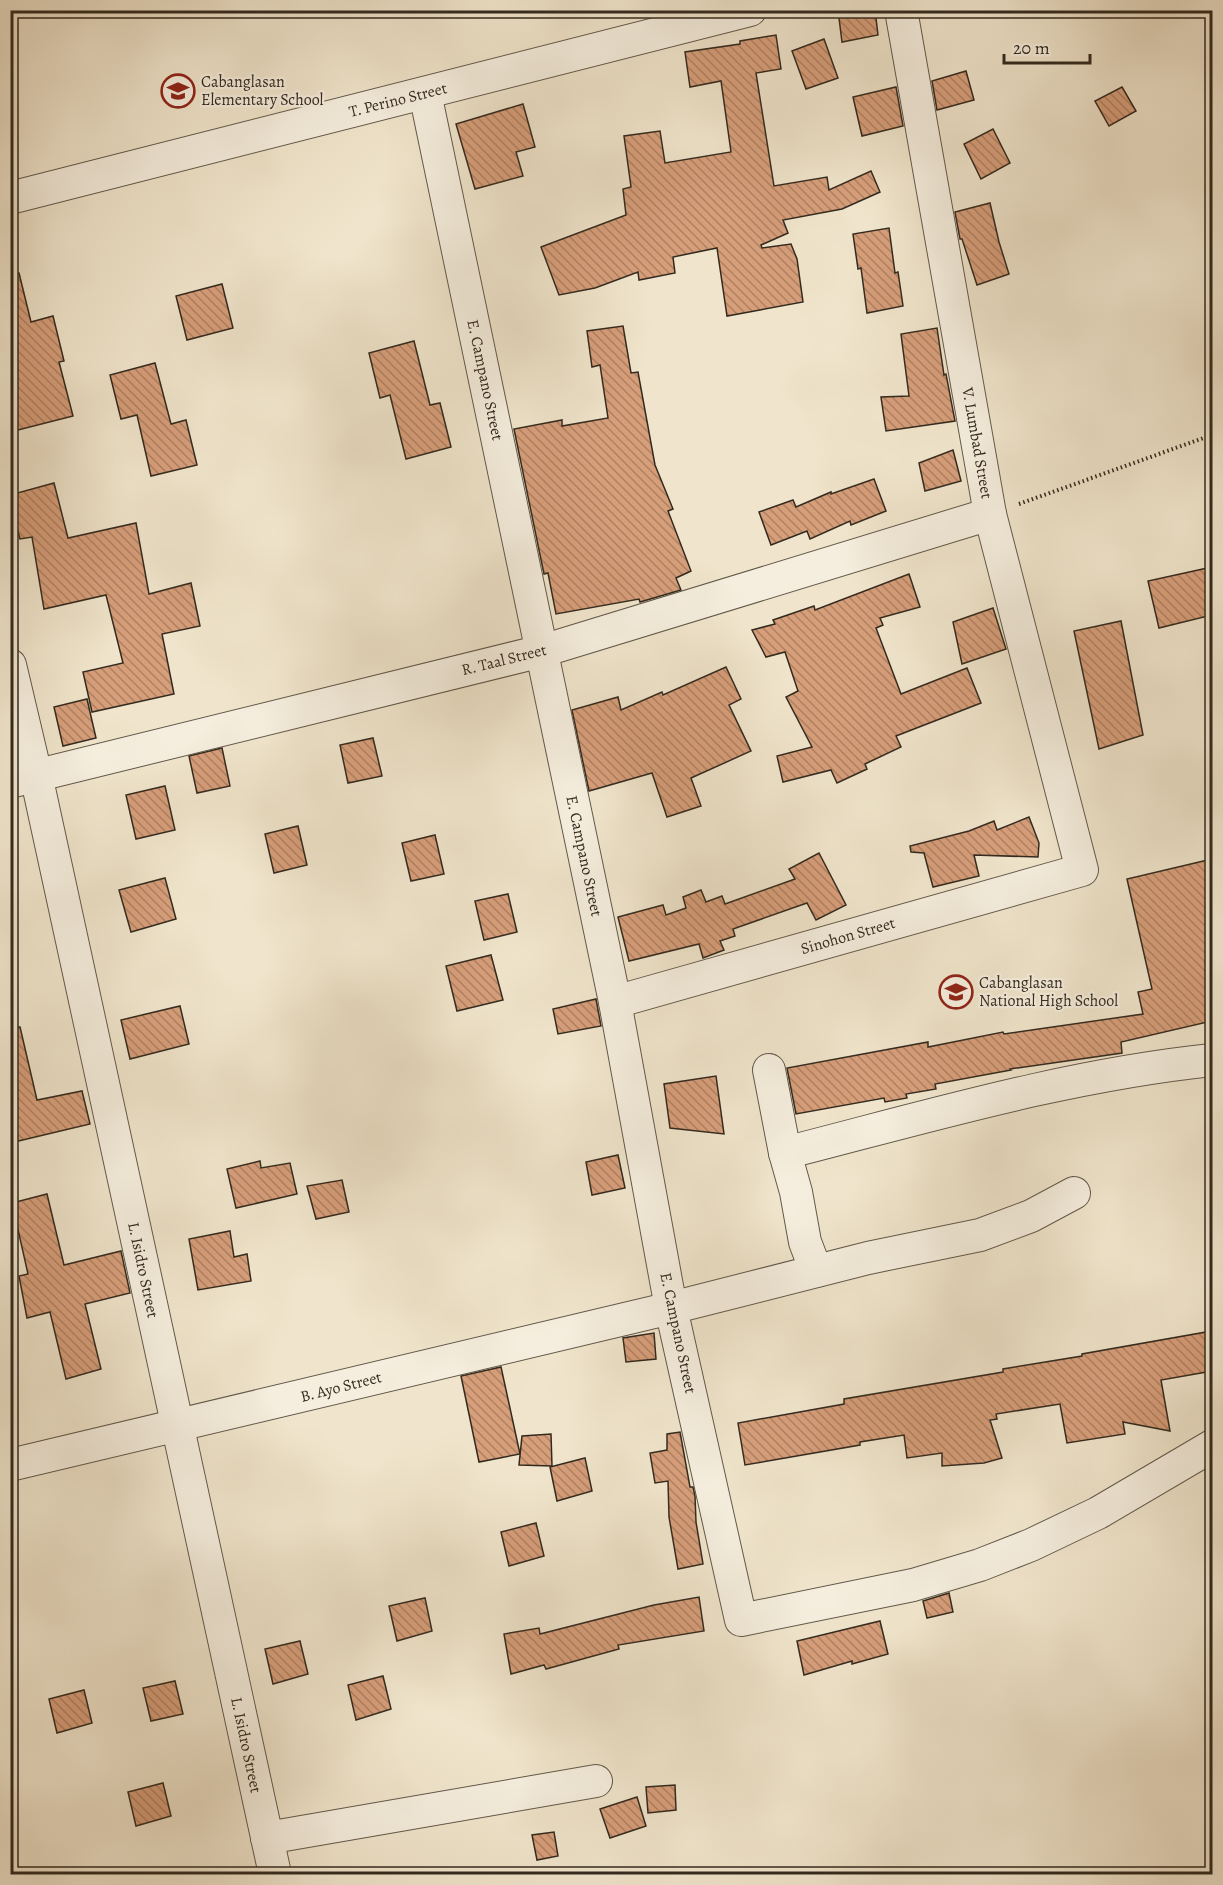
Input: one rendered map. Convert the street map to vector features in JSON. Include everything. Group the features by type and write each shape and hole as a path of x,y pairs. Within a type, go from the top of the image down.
{"street":[{"name":"T. Perino Street","path":"10,198 750,10"},
{"name":"V. Lumbad Street","path":"901,10 990,514 1082,870"},
{"name":"E. Campano Street","path":"425,93 615,1002 671,1308 741,1620 913,1585 980,1565 1031,1545 1098,1513 1212,1446"},
{"name":"R. Taal Street","path":"23,779 542,651 990,514"},
{"name":"L. Isidro Street","path":"10,665 23,779 177,1426 275,1875"},
{"name":"Sinohon Street","path":"615,1002 1082,870"},
{"path":"785,1153 1064,1084 1160,1066 1212,1060"},
{"path":"769,1070 785,1153 796,1192 804,1242 816,1271"},
{"name":"B. Ayo Street","path":"10,1465 671,1308 868,1258 980,1235 1031,1216 1074,1193"},
{"path":"267,1838 596,1781"}],"path":[{"path":"990,514 1212,435"}],"building":[{"path":"838,10 875,10 878,35 842,42"},
{"path":"776,35 781,69 756,73 774,186 827,177 829,190 871,171 880,192 842,209 783,220 788,233 761,245 762,248 791,244 797,259 803,302 727,316 717,248 673,257 675,273 639,280 638,272 595,288 559,295 541,247 626,215 623,189 631,187 624,136 660,131 665,163 731,152 721,81 690,87 685,52 740,44 740,41"},
{"path":"824,39 838,78 806,89 792,51"},
{"path":"966,71 974,100 937,110 932,81"},
{"path":"896,87 903,126 862,136 853,97"},
{"path":"1122,87 1136,111 1109,126 1095,101"},
{"path":"523,104 535,147 516,152 523,176 475,189 456,124"},
{"path":"993,129 1010,163 981,179 964,144"},
{"path":"990,203 1009,274 977,285 962,239 960,239 955,212"},
{"path":"889,228 895,273 898,272 903,306 867,313 861,268 858,269 853,234"},
{"path":"19,273 31,322 53,316 64,361 59,362 73,416 10,432 10,274"},
{"path":"222,284 233,328 187,340 176,296"},
{"path":"623,326 631,373 638,372 655,465 673,509 668,511 691,571 676,578 681,590 640,602 639,599 556,614 548,573 544,574 514,429 562,420 562,426 608,418 600,365 592,367 587,331"},
{"path":"937,328 944,375 946,374 955,421 886,431 881,397 909,396 901,334"},
{"path":"414,341 430,405 440,403 451,447 406,459 390,395 380,398 369,353"},
{"path":"155,363 171,424 186,420 197,465 151,476 137,415 121,419 110,375"},
{"path":"953,450 961,481 925,491 919,463"},
{"path":"874,479 886,511 851,525 850,521 810,539 807,531 771,545 759,512 793,500 796,507 831,492 831,494"},
{"path":"54,483 68,538 136,523 149,594 191,583 200,626 162,634 174,694 92,712 83,672 123,663 106,595 44,609 32,537 20,539 10,500 10,495"},
{"path":"1212,567 1212,615 1159,628 1148,581"},
{"path":"909,574 920,607 880,618 883,625 876,628 901,694 967,668 981,703 896,736 901,747 865,764 867,769 837,783 831,770 783,782 777,756 812,747 786,697 798,691 785,652 766,657 752,630 775,624 773,620 814,606 815,610"},
{"path":"993,608 1006,649 962,664 953,622"},
{"path":"1121,621 1143,735 1099,749 1074,631"},
{"path":"726,667 741,699 729,705 751,751 691,778 701,806 667,817 652,773 589,791 572,710 618,697 621,710 662,692 663,695"},
{"path":"87,699 96,738 63,746 54,707"},
{"path":"373,738 382,776 348,783 340,745"},
{"path":"222,748 230,786 197,793 189,756"},
{"path":"165,786 175,830 136,839 126,795"},
{"path":"1029,817 1039,843 1038,857 974,855 979,876 933,887 924,853 911,852 910,846 969,831 994,821 997,830"},
{"path":"298,826 307,865 274,873 265,834"},
{"path":"435,835 444,874 411,881 402,843"},
{"path":"819,853 846,905 816,920 807,903 733,929 735,936 720,941 724,950 703,958 699,944 629,961 618,917 663,905 666,915 686,908 683,897 701,890 706,902 722,896 725,904 795,879 789,869"},
{"path":"1212,859 1212,1021 1121,1042 1122,1053 1010,1069 935,1084 936,1089 906,1094 907,1098 885,1102 884,1098 796,1114 787,1068 928,1042 928,1047 1003,1032 1004,1034 1143,1014 1138,992 1152,989 1127,879"},
{"path":"165,878 176,919 131,932 119,890"},
{"path":"508,894 517,932 484,940 475,901"},
{"path":"491,955 503,1000 457,1011 446,966"},
{"path":"596,999 601,1026 558,1034 553,1009"},
{"path":"180,1006 189,1044 130,1059 121,1020"},
{"path":"20,1027 37,1100 82,1091 90,1124 10,1143 10,1028"},
{"path":"716,1076 724,1134 670,1128 664,1084"},
{"path":"618,1155 625,1188 592,1195 586,1162"},
{"path":"260,1161 261,1168 290,1163 297,1194 236,1208 227,1169"},
{"path":"342,1180 349,1212 316,1219 307,1186"},
{"path":"47,1194 64,1265 121,1251 130,1293 85,1304 101,1369 66,1379 50,1312 27,1318 19,1276 28,1274 12,1203"},
{"path":"230,1231 234,1257 247,1254 251,1281 198,1290 189,1239"},
{"path":"1212,1331 1212,1371 1161,1380 1170,1431 1123,1422 1125,1434 1067,1443 1060,1404 996,1414 997,1419 990,1420 1002,1458 984,1463 942,1466 942,1453 907,1458 904,1435 745,1465 738,1423 844,1404 844,1399 1003,1372 1003,1369"},
{"path":"654,1333 656,1359 626,1362 623,1338"},
{"path":"501,1367 520,1454 479,1462 461,1376"},
{"path":"680,1432 690,1487 693,1487 695,1496 696,1522 703,1564 678,1569 669,1517 668,1481 655,1483 650,1453 667,1450 667,1434"},
{"path":"551,1434 552,1466 519,1465 522,1436"},
{"path":"585,1458 592,1491 557,1501 550,1467"},
{"path":"536,1523 544,1556 509,1566 501,1532"},
{"path":"949,1593 953,1612 927,1618 923,1601"},
{"path":"699,1597 704,1631 618,1645 619,1649 546,1669 544,1665 511,1674 504,1634 539,1628 540,1634 654,1605"},
{"path":"425,1598 432,1631 397,1641 389,1606"},
{"path":"880,1621 888,1654 852,1664 852,1661 804,1675 797,1641"},
{"path":"300,1641 308,1674 273,1684 265,1649"},
{"path":"383,1676 391,1709 356,1720 348,1685"},
{"path":"175,1681 183,1714 151,1721 143,1688"},
{"path":"84,1690 92,1723 57,1733 49,1699"},
{"path":"163,1783 171,1816 136,1826 128,1792"},
{"path":"675,1785 676,1810 648,1813 646,1787"},
{"path":"637,1797 646,1826 610,1838 600,1809"},
{"path":"554,1832 558,1856 537,1860 532,1835"}],"place":[{"name":"Cabanglasan Elementary School","path":"178,91"},
{"name":"Cabanglasan National High School","path":"956,992"}]}
